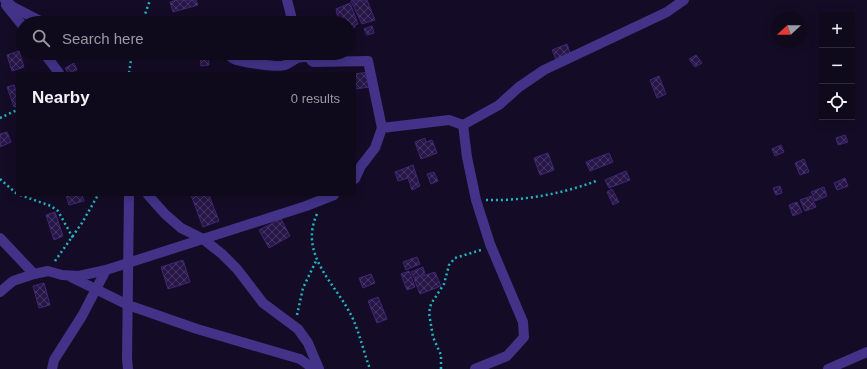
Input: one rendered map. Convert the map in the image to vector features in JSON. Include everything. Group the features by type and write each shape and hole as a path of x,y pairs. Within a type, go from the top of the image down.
{"street":[{"path":"4,0 13,7 30,16"},
{"path":"4,0 16,16"},
{"path":"287,0 291,16"},
{"path":"382,128 449,120 463,125 499,106 519,87 544,70 661,14 684,0"},
{"path":"49,60 58,72"},
{"path":"234,60 285,66 292,60"},
{"path":"310,60 312,62 368,61 382,128 375,148 360,166 356,176"},
{"path":"463,125 467,157 476,200 490,244 524,322 524,337 507,356 474,369"},
{"path":"128,369 129,196"},
{"path":"149,196 165,214 181,228 203,239 222,254 237,269 263,303 298,329 308,343 319,369"},
{"path":"69,276 79,276 128,264 331,196"},
{"path":"0,238 34,274"},
{"path":"52,369 54,360 82,316 106,270"},
{"path":"0,292 12,281 34,274 48,271 69,276 128,305 197,329 300,359 314,369"},
{"path":"828,369 867,352"}],"path":[{"path":"144,16 150,0"},
{"path":"129,72 131,60"},
{"path":"0,118 16,110"},
{"path":"0,179 16,193"},
{"path":"476,200 508,200 549,194 596,181"},
{"path":"23,196 51,206 58,211 73,238"},
{"path":"48,271 73,238 97,196"},
{"path":"323,199 312,231 312,247 316,261 354,320 370,369"},
{"path":"441,369 441,355 433,337 429,312 431,304 444,284 449,265 455,258 475,252 490,244"},
{"path":"298,329 296,316 303,288 316,261"}],"building":[{"path":"176,0 196,0 198,5 173,12 170,2"},
{"path":"367,0 375,20 362,24 351,1"},
{"path":"350,3 355,16 338,16 336,9"},
{"path":"372,26 374,33 367,35 364,29"},
{"path":"567,44 570,53 556,59 552,50"},
{"path":"16,52 16,60 22,60 24,67 12,71 7,55"},
{"path":"696,55 702,63 695,67 689,59"},
{"path":"201,60 209,60 209,65 201,66"},
{"path":"74,63 77,70 67,72 65,68"},
{"path":"368,72 369,87 356,89 356,74"},
{"path":"659,76 666,94 657,98 650,80"},
{"path":"14,85 16,90 16,106 14,107 7,87"},
{"path":"7,132 11,142 0,147 0,134"},
{"path":"845,135 848,142 838,145 836,138"},
{"path":"425,138 426,142 432,140 437,153 421,159 415,142"},
{"path":"781,145 784,152 775,156 772,149"},
{"path":"548,153 554,170 540,175 534,158"},
{"path":"609,153 613,162 590,171 586,162"},
{"path":"804,159 809,172 800,175 795,163"},
{"path":"413,165 420,186 412,190 408,178 398,181 395,172"},
{"path":"626,171 630,180 609,188 605,180"},
{"path":"434,172 438,181 431,184 427,174"},
{"path":"845,178 848,186 837,190 834,183"},
{"path":"780,186 782,193 776,195 773,188"},
{"path":"824,187 827,196 815,201 811,192"},
{"path":"612,189 619,202 613,205 607,192"},
{"path":"66,196 82,196 84,201 69,205"},
{"path":"191,196 209,196 219,221 203,227"},
{"path":"811,196 816,207 805,211 800,200"},
{"path":"797,202 802,212 793,216 789,205"},
{"path":"55,212 63,236 54,240 46,215"},
{"path":"281,219 290,236 269,248 259,230"},
{"path":"417,257 420,264 406,270 403,262"},
{"path":"183,260 190,282 168,289 161,267"},
{"path":"423,267 425,274 414,278 411,272"},
{"path":"409,271 415,287 407,290 401,274"},
{"path":"435,272 441,286 420,294 414,279"},
{"path":"371,274 375,283 363,288 359,278"},
{"path":"44,283 50,305 39,308 33,286"},
{"path":"378,297 387,319 377,323 368,301"}]}
